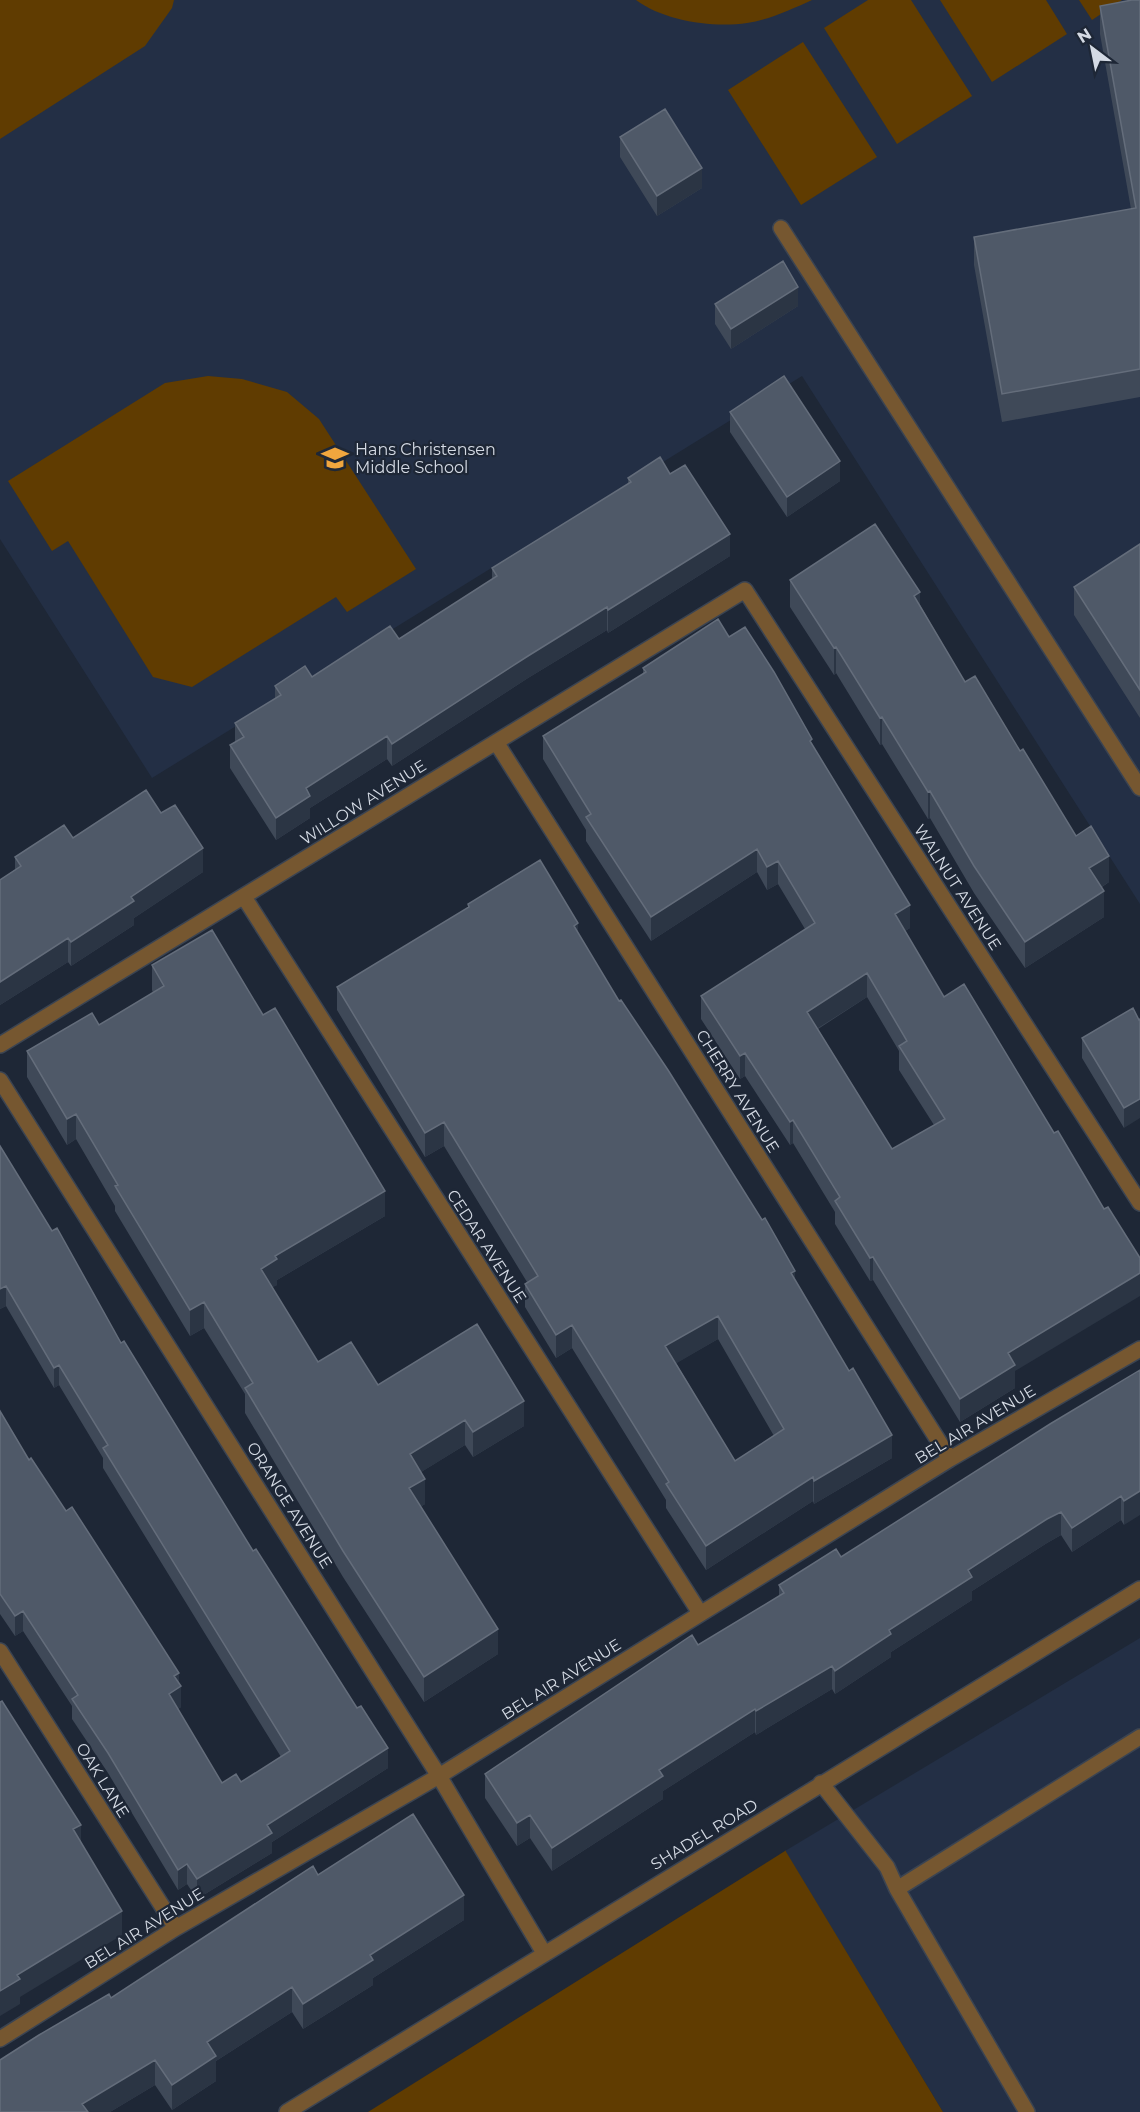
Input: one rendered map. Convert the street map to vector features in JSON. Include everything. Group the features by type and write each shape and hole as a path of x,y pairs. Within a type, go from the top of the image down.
{"street":[{"path":"781,228 1140,788"},
{"name":"WILLOW AVENUE","path":"0,1046 745,590"},
{"name":"WALNUT AVENUE","path":"745,590 1140,1203"},
{"name":"CHERRY AVENUE","path":"496,742 950,1459"},
{"name":"CEDAR AVENUE","path":"244,897 700,1613"},
{"name":"ORANGE AVENUE","path":"0,1080 439,1776 544,1953"},
{"name":"BEL AIR AVENUE","path":"0,2039 176,1928 439,1776 950,1459 1140,1349"},
{"name":"SHADEL ROAD","path":"287,2112 1140,1589"},
{"name":"OAK LANE","path":"0,1651 176,1928"},
{"path":"897,1889 1140,1737"},
{"path":"821,1783 887,1867 897,1889 1027,2112"}],"shaded area":[{"name":"Hans Christensen Middle School","path":"0,0 1140,0 1140,904 802,376 152,778 0,539"},
{"path":"0,0 174,0 172,8 145,46 0,139"},
{"path":"636,0 812,0 764,19 747,23 719,24 674,18"},
{"path":"868,0 911,0 972,96 897,144 824,28"},
{"path":"940,0 1046,0 1067,34 992,82"},
{"path":"1079,0 1122,0 1092,20"},
{"path":"803,42 877,157 801,205 728,90"},
{"path":"208,376 242,379 287,392 319,419 416,569 347,612 336,597 192,687 153,677 68,541 52,551 8,481 165,383"},
{"path":"1140,1638 1140,2112 943,2112 785,1851"},
{"path":"785,1851 943,2112 368,2112"}],"building":[{"path":"1140,0 1140,369 1002,394 974,237 1136,208 1100,6"},
{"path":"665,109 702,168 657,196 620,137"},
{"path":"783,261 798,287 731,329 715,304"},
{"path":"784,376 840,461 787,497 730,412"},
{"path":"660,457 670,474 685,465 730,534 608,610 607,607 528,656 392,744 387,736 306,788 310,796 276,818 230,745 244,737 235,723 281,695 275,686 305,666 312,677 390,626 399,639 497,576 492,568 631,482 628,478"},
{"path":"875,524 920,592 914,596 965,682 975,676 1020,751 1023,749 1076,836 1091,826 1109,856 1089,868 1104,891 1025,942 974,866 930,791 928,792 882,717 880,718 836,647 834,648 790,580"},
{"path":"1140,544 1140,690 1074,587"},
{"path":"718,619 729,637 745,627 774,672 812,739 810,741 910,905 895,914 944,997 964,984 1054,1133 1058,1131 1104,1209 1108,1207 1140,1258 1140,1273 1008,1353 1015,1365 960,1399 873,1257 870,1258 835,1201 840,1197 793,1120 790,1122 745,1053 740,1056 701,996 815,923 778,861 767,867 757,849 651,917 586,817 591,814 543,736 646,672 643,668","holes":["867,973 907,1041 899,1046 945,1119 892,1149 807,1012"]},
{"path":"146,790 161,813 175,805 203,848 131,897 134,901 71,942 68,938 0,982 0,880 21,866 15,857 64,825 73,838"},
{"path":"540,860 578,923 574,926 619,1001 621,1000 668,1070 762,1220 765,1218 795,1271 791,1273 849,1371 853,1368 892,1435 814,1481 813,1477 706,1546 666,1484 669,1482 572,1325 556,1335 525,1284 538,1276 444,1122 425,1133 337,987 469,907 468,904","holes":["718,1316 784,1429 735,1461 665,1346"]},
{"path":"212,930 263,1015 275,1008 385,1191 275,1256 277,1259 261,1269 318,1362 351,1342 378,1385 477,1324 524,1401 473,1432 465,1420 410,1454 425,1479 409,1488 498,1629 424,1677 343,1551 245,1388 253,1383 204,1302 190,1310 115,1186 118,1185 76,1114 67,1119 27,1051 92,1013 99,1025 164,986 152,965"},
{"path":"1133,1008 1140,1019 1140,1099 1124,1108 1082,1038"},
{"path":"0,1146 52,1231 57,1228 121,1343 124,1341 253,1551 256,1549 357,1708 361,1706 388,1748 267,1825 272,1833 197,1879 187,1864 178,1870 108,1753 72,1699 78,1695 23,1611 15,1616 0,1594 0,1411 29,1460 31,1458 66,1511 72,1507 179,1673 174,1676 181,1686 169,1694 222,1783 236,1774 241,1782 290,1751 103,1448 108,1445 59,1365 54,1368 6,1286 0,1289"},
{"path":"1140,1370 1140,1491 1124,1501 1121,1496 1072,1528 1061,1512 1047,1519 968,1570 972,1577 889,1630 891,1634 835,1671 832,1666 756,1711 755,1709 659,1770 663,1776 552,1848 530,1815 517,1823 485,1774 692,1635 698,1645 784,1593 779,1585 836,1549 841,1557 1050,1424"},
{"path":"2,1701 81,1825 73,1829 122,1911 17,1975 20,1979 0,1991 0,1702"},
{"path":"413,1814 464,1895 370,1955 373,1960 303,2004 292,1987 207,2042 216,2056 172,2085 155,2060 82,2104 88,2112 0,2112 0,2060 109,1994 111,1998 313,1866 318,1875"}],"place":[{"name":"Hans Christensen Middle School","path":"335,458"}]}
